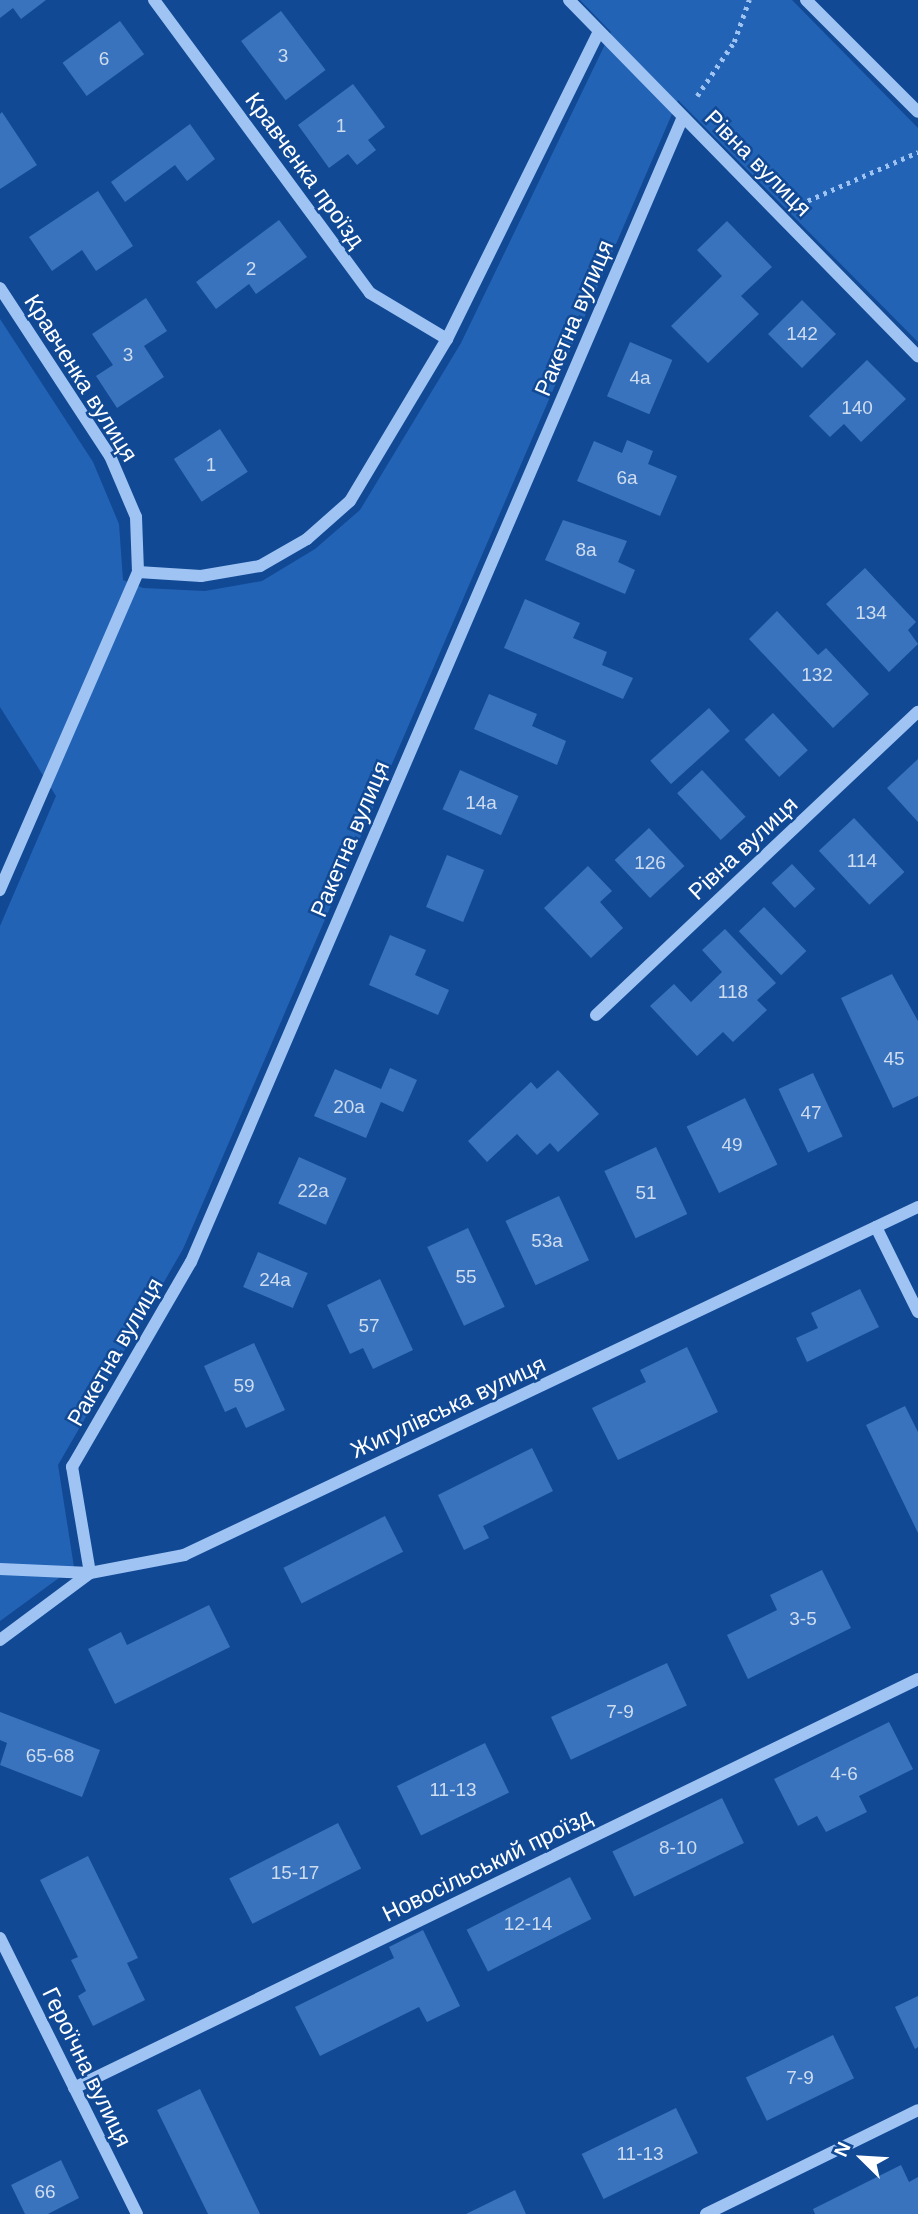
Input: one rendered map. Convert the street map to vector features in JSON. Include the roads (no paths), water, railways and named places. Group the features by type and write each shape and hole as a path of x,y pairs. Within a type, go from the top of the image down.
{"street":[{"name":"Кравченка проїзд","path":"154,0 370,293 447,339"},
{"name":"Рівна вулиця","path":"569,0 918,356"},
{"path":"806,0 918,112"},
{"path":"0,890 138,572 201,576 260,566 307,539 350,501 447,339 599,31"},
{"name":"Ракетна вулиця","path":"90,1573 72,1467 191,1262 683,117"},
{"name":"Кравченка вулиця","path":"0,288 110,456 136,517 138,572"},
{"name":"Рівна вулиця","path":"596,1015 918,712"},
{"name":"Жигулівська вулиця","path":"0,1640 90,1573 184,1555 918,1207"},
{"path":"876,1227 918,1312"},
{"path":"0,1569 90,1573"},
{"name":"Новосільський проїзд","path":"74,2088 918,1679"},
{"name":"Героїчна вулиця","path":"0,1938 136,2214"},
{"path":"706,2214 918,2110"}]}
